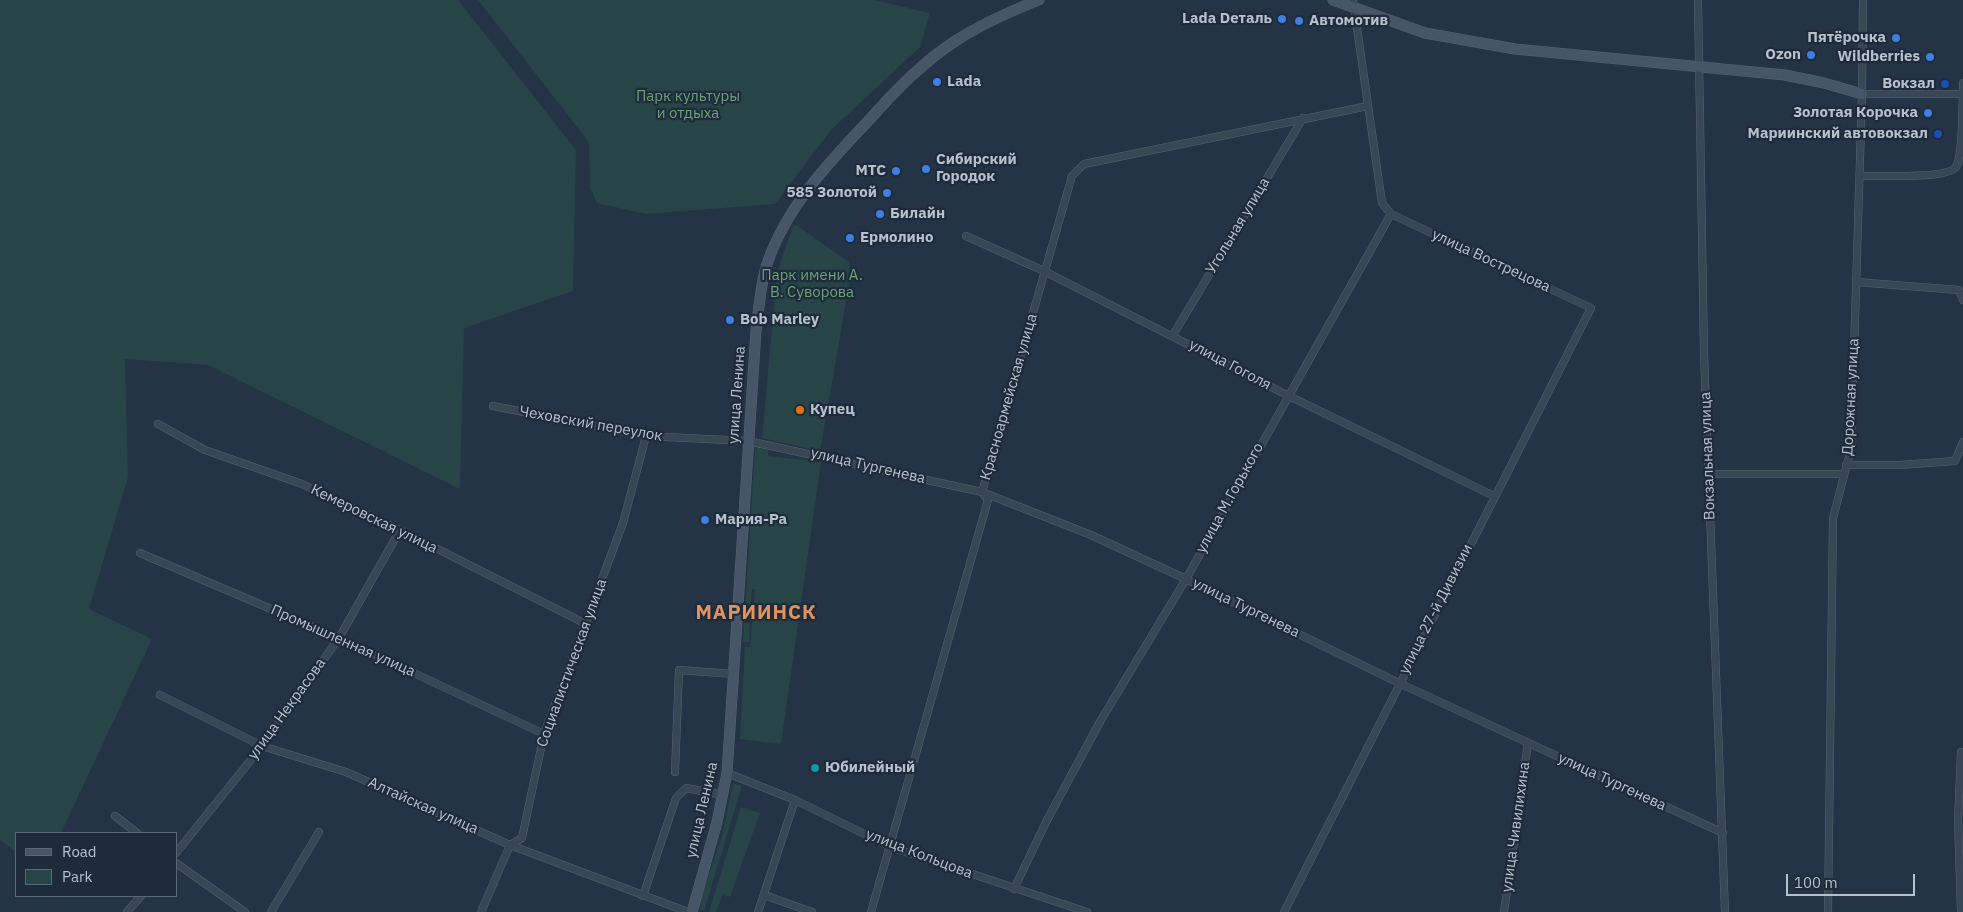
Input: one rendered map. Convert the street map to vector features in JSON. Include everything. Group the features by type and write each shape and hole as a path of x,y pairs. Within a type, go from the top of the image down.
{"main road":[{"name":"улица Ленина","path":"692,912 728,773 748,441 760,300 768,264 782,230 798,203 852,137 909,78 956,40 1012,10 1039,0"},
{"path":"1333,0 1353,4 1425,33 1515,49 1698,65 1785,75 1824,82 1862,94"}],"street":[{"name":"Вокзальная улица","path":"1698,0 1703,344 1725,912"},
{"name":"Дорожная улица","path":"1828,912 1833,518 1851,449 1860,176 1863,0"},
{"path":"1353,4 1382,203 1391,214"},
{"path":"1860,176 1943,174 1956,167 1961,155 1963,83"},
{"path":"1862,94 1963,94"},
{"name":"Красноармейская улица","path":"871,912 988,500 982,492 1072,176 1084,164 1368,106"},
{"name":"Угольная улица","path":"1173,335 1303,118"},
{"name":"улица Вострецова","path":"1391,214 1591,308"},
{"name":"улица М.Горького","path":"1014,889 1046,822 1101,720 1186,578 1391,214"},
{"name":"улица Гоголя","path":"966,236 1044,271 1173,335 1287,396 1494,496"},
{"path":"1856,282 1959,290 1963,300"},
{"name":"улица 27-й Дивизии","path":"1284,912 1591,308"},
{"name":"Чеховский переулок","path":"493,406 646,436 748,441"},
{"name":"Кемеровская улица","path":"158,424 205,450 302,484 400,530 586,624"},
{"name":"Социалистическая улица","path":"481,912 510,845 522,838 544,734 623,523 646,436"},
{"name":"улица Тургенева","path":"748,441 982,492 1091,535 1186,578 1399,683 1723,833"},
{"path":"1846,465 1900,465 1955,461 1963,442"},
{"path":"1708,474 1844,474"},
{"name":"улица Некрасова","path":"178,851 262,746 339,638 400,530"},
{"name":"Промышленная улица","path":"140,553 339,638 544,734"},
{"path":"675,772 679,670 734,674"},
{"name":"Алтайская улица","path":"160,695 262,746 346,772 510,845 688,912"},
{"name":"улица Чивилихина","path":"1504,912 1528,743"},
{"path":"1961,752 1958,820 1961,912"},
{"name":"улица Кольцова","path":"728,773 795,800 891,847 1073,909 1088,912"},
{"path":"643,896 676,798 686,788 723,795"},
{"path":"758,912 795,800"},
{"path":"115,816 136,832"},
{"path":"271,912 318,832"},
{"path":"178,864 245,912"},
{"path":"764,895 812,912"},
{"path":"127,912 140,897"}],"green space":[{"path":"0,0 458,0 576,150 573,291 464,328 460,489 208,365 125,359 128,477 89,609 152,639 61,832 15,832 15,851 0,840"},
{"name":"Парк культуры и отдыха","path":"478,0 874,0 930,13 920,47 831,130 775,204 646,214 597,203 590,188 589,142"},
{"name":"Парк имени А. В. Суворова","path":"796,225 849,262 850,279 820,451 762,438 777,272 793,226"},
{"path":"755,446 768,448 768,456 821,462 781,744 740,739 745,646 750,647 755,589 752,589 750,611 745,611"},
{"path":"744,623 750,623 749,642 743,642"},
{"path":"733,784 741,785 741,789 704,911 697,909 722,836"},
{"path":"741,807 760,813 730,897 723,894 716,912 709,912"}],"place":[{"name":"Lada Dеталь","path":"1282,19"},
{"name":"Автомотив","path":"1299,21"},
{"name":"Пятёрочка","path":"1896,38"},
{"name":"Ozon","path":"1811,55"},
{"name":"Wildberries","path":"1930,57"},
{"name":"Lada","path":"937,82"},
{"name":"Вокзал","path":"1945,84"},
{"name":"Золотая Корочка","path":"1928,113"},
{"name":"Мариинский автовокзал","path":"1938,134"},
{"name":"Сибирский Городок","path":"926,169"},
{"name":"МТС","path":"896,171"},
{"name":"585 Золотой","path":"887,193"},
{"name":"Билайн","path":"880,214"},
{"name":"Ермолино","path":"850,238"},
{"name":"Bob Marley","path":"730,320"},
{"name":"Купец","path":"800,410"},
{"name":"Мария-Ра","path":"705,520"},
{"name":"Юбилейный","path":"815,768"}],"district":[{"name":"МАРИИНСК","path":"756,613"}]}
